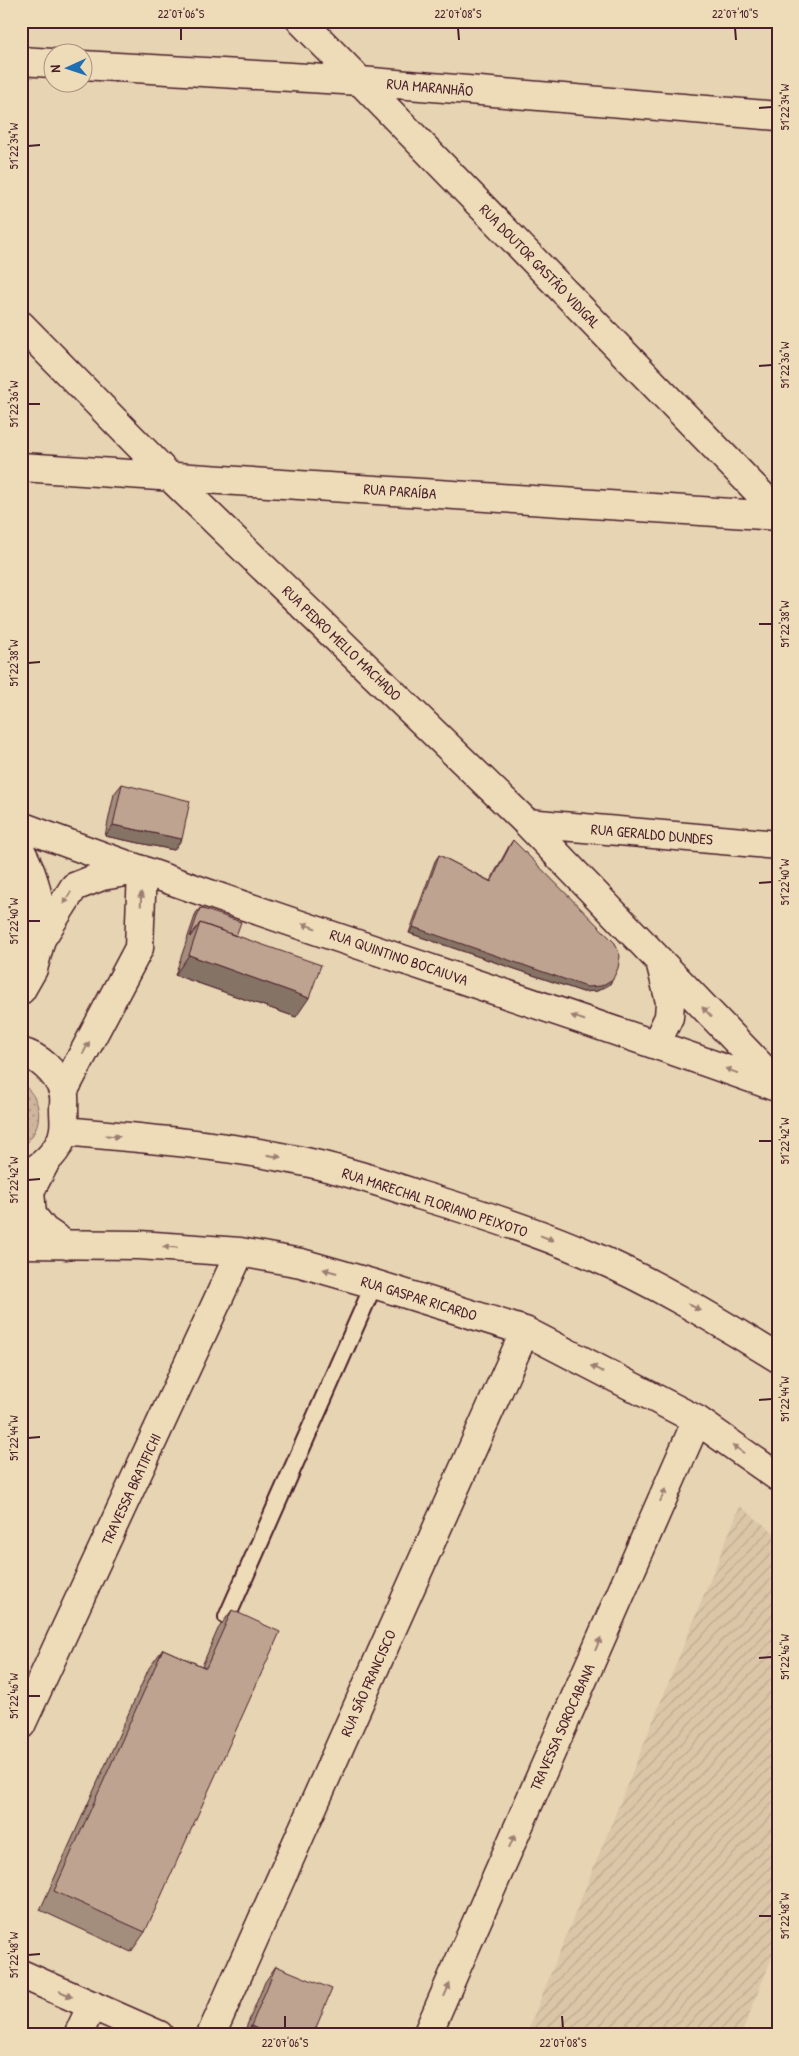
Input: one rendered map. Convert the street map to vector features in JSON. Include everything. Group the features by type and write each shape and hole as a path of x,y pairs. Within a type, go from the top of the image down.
{"street":[{"name":"RUA DOUTOR GASTÃO VIDIGAL","path":"301,21 778,512"},
{"path":"21,61 42,62"},
{"name":"RUA MARANHÃO","path":"92,66 360,81 778,116"},
{"name":"RUA PEDRO MELLO MACHADO","path":"21,325 170,476 527,824 660,964 778,1084"},
{"name":"RUA PARAÍBA","path":"21,467 778,516"},
{"name":"RUA GERALDO DUNDES","path":"527,824 778,845"},
{"name":"RUA QUINTINO BOCAIUVA","path":"21,826 142,870 656,1044 778,1088"},
{"path":"21,851 32,872 40,902 42,939"},
{"path":"21,990 33,969 42,939 74,887 102,876 142,870 139,948 64,1092 64,1130 57,1147 46,1161 30,1191 32,1214 44,1230 66,1245"},
{"name":"RUA PEDRO MELLO MACHADO","path":"656,1044 668,1018 670,1002 660,964"},
{"path":"21,1052 30,1054 50,1069 64,1092"},
{"name":"RUA MARECHAL FLORIANO PEIXOTO","path":"64,1130 221,1147 292,1159 375,1181 500,1220 588,1254 655,1286 714,1318 778,1358"},
{"path":"21,1175 46,1161"},
{"name":"RUA GASPAR RICARDO","path":"21,1244 139,1245 240,1252 301,1263 374,1284 525,1332 697,1420 778,1477"},
{"name":"TRAVESSA BRATIFICHI","path":"21,1725 240,1252"},
{"name":"RUA SÃO FRANCISCO","path":"211,2035 525,1332"},
{"name":"TRAVESSA SOROCABANA","path":"427,2035 697,1420"},
{"path":"21,1974 160,2035"},
{"path":"78,2035 92,2005"}],"lane":[{"path":"227,1617 374,1284"}],"shaded area":[{"path":"21,1083 35,1099 39,1116 34,1133 21,1149"},
{"path":"740,1506 778,1536 778,1942 741,2035 526,2035"}],"building":[{"path":"122,784 190,801 182,839 113,825"},
{"path":"513,840 615,943 620,956 618,968 613,979 601,986 587,987 413,927 439,855 491,882"},
{"path":"200,908 241,922 236,936 200,923 190,937"},
{"path":"200,923 321,965 309,998 189,955"},
{"path":"232,1610 280,1632 145,1932 54,1891 163,1649 206,1668"},
{"path":"276,1966 332,1989 313,2035 271,2035 251,2026"}]}
